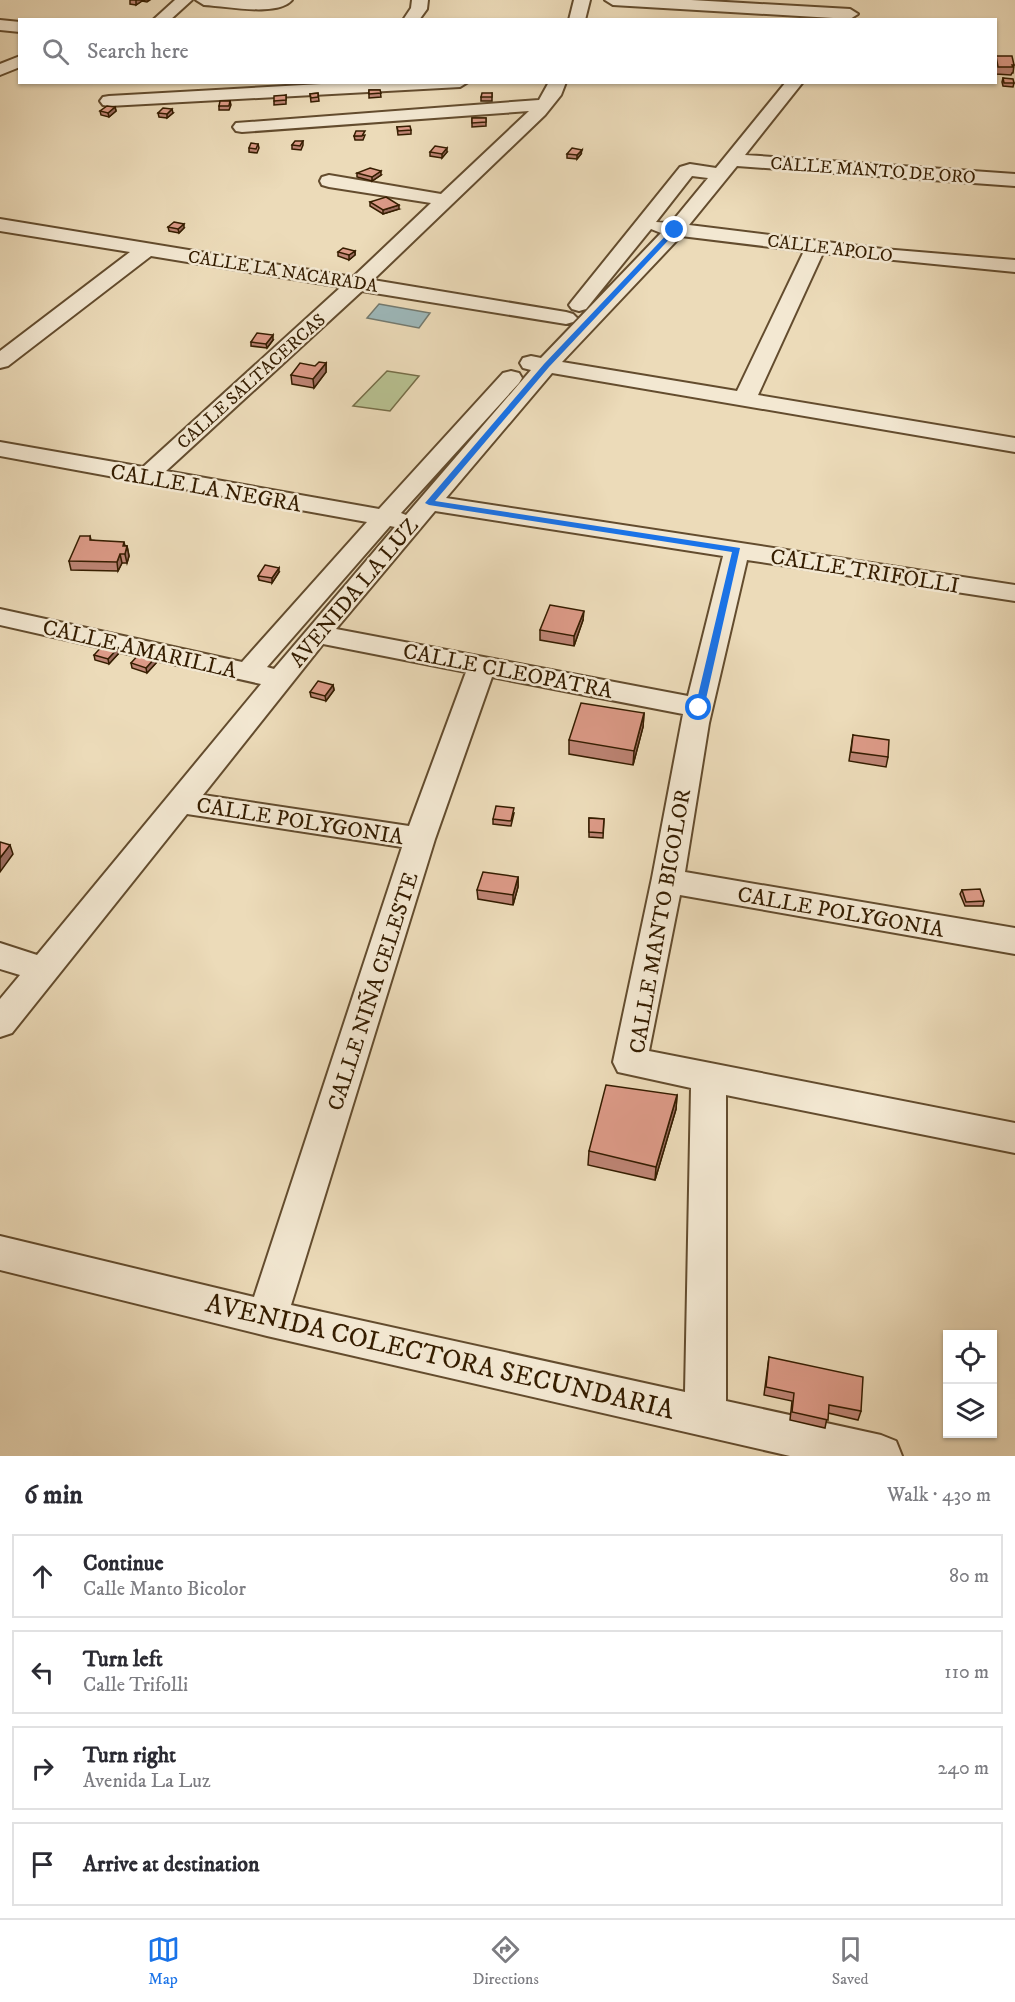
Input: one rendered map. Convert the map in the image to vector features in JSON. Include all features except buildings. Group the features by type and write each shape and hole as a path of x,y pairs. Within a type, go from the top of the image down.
{"street":[{"path":"162,18 184,0"},
{"path":"204,0 243,1 273,5 284,0"},
{"path":"412,18 419,9 420,0"},
{"path":"578,18 582,0"},
{"path":"613,0 848,17 862,0"},
{"path":"0,25 18,27"},
{"path":"0,36 18,38"},
{"path":"109,101 409,84"},
{"name":"CALLE SALTACERCAS","path":"146,477 445,200 544,105 553,95 557,84"},
{"name":"AVENIDA LA LUZ","path":"248,672 384,518 536,364 632,275 675,230 793,84"},
{"path":"242,127 544,105"},
{"name":"AVENIDA LA LUZ","path":"0,1023 317,634 429,503 536,364 566,318 597,285 686,171 726,167"},
{"name":"CALLE MANTO DE ORO","path":"726,167 1015,180"},
{"path":"329,181 445,200"},
{"name":"CALLE APOLO","path":"645,223 675,230 816,247 1015,266"},
{"name":"CALLE LA NACARADA","path":"0,225 566,318"},
{"path":"745,399 816,247"},
{"path":"0,361 147,249"},
{"path":"473,303 567,297 632,275"},
{"path":"536,364 1015,445"},
{"name":"CALLE LA NEGRA","path":"0,449 412,523"},
{"name":"CALLE TRIFOLLI","path":"429,503 1015,593"},
{"name":"CALLE MANTO BICOLOR","path":"709,1077 630,1062 668,878 694,723 736,550"},
{"name":"CALLE AMARILLA","path":"0,616 280,679"},
{"name":"CALLE CLEOPATRA","path":"317,634 699,708"},
{"name":"CALLE NIÑA CELESTE","path":"267,1318 420,839 482,666"},
{"name":"CALLE POLYGONIA","path":"180,802 420,839"},
{"name":"CALLE POLYGONIA","path":"668,878 683,884 1015,941"},
{"path":"0,956 44,970"},
{"path":"705,1416 709,1077 1015,1138"},
{"name":"AVENIDA COLECTORA SECUNDARIA","path":"0,1253 267,1318 881,1456"}],"green space":[{"path":"387,371 419,376 390,411 353,406"}],"water":[{"path":"379,304 430,313 419,328 367,318"}],"route":[{"path":"675,230 546,366 429,503 736,550 699,708"}]}
